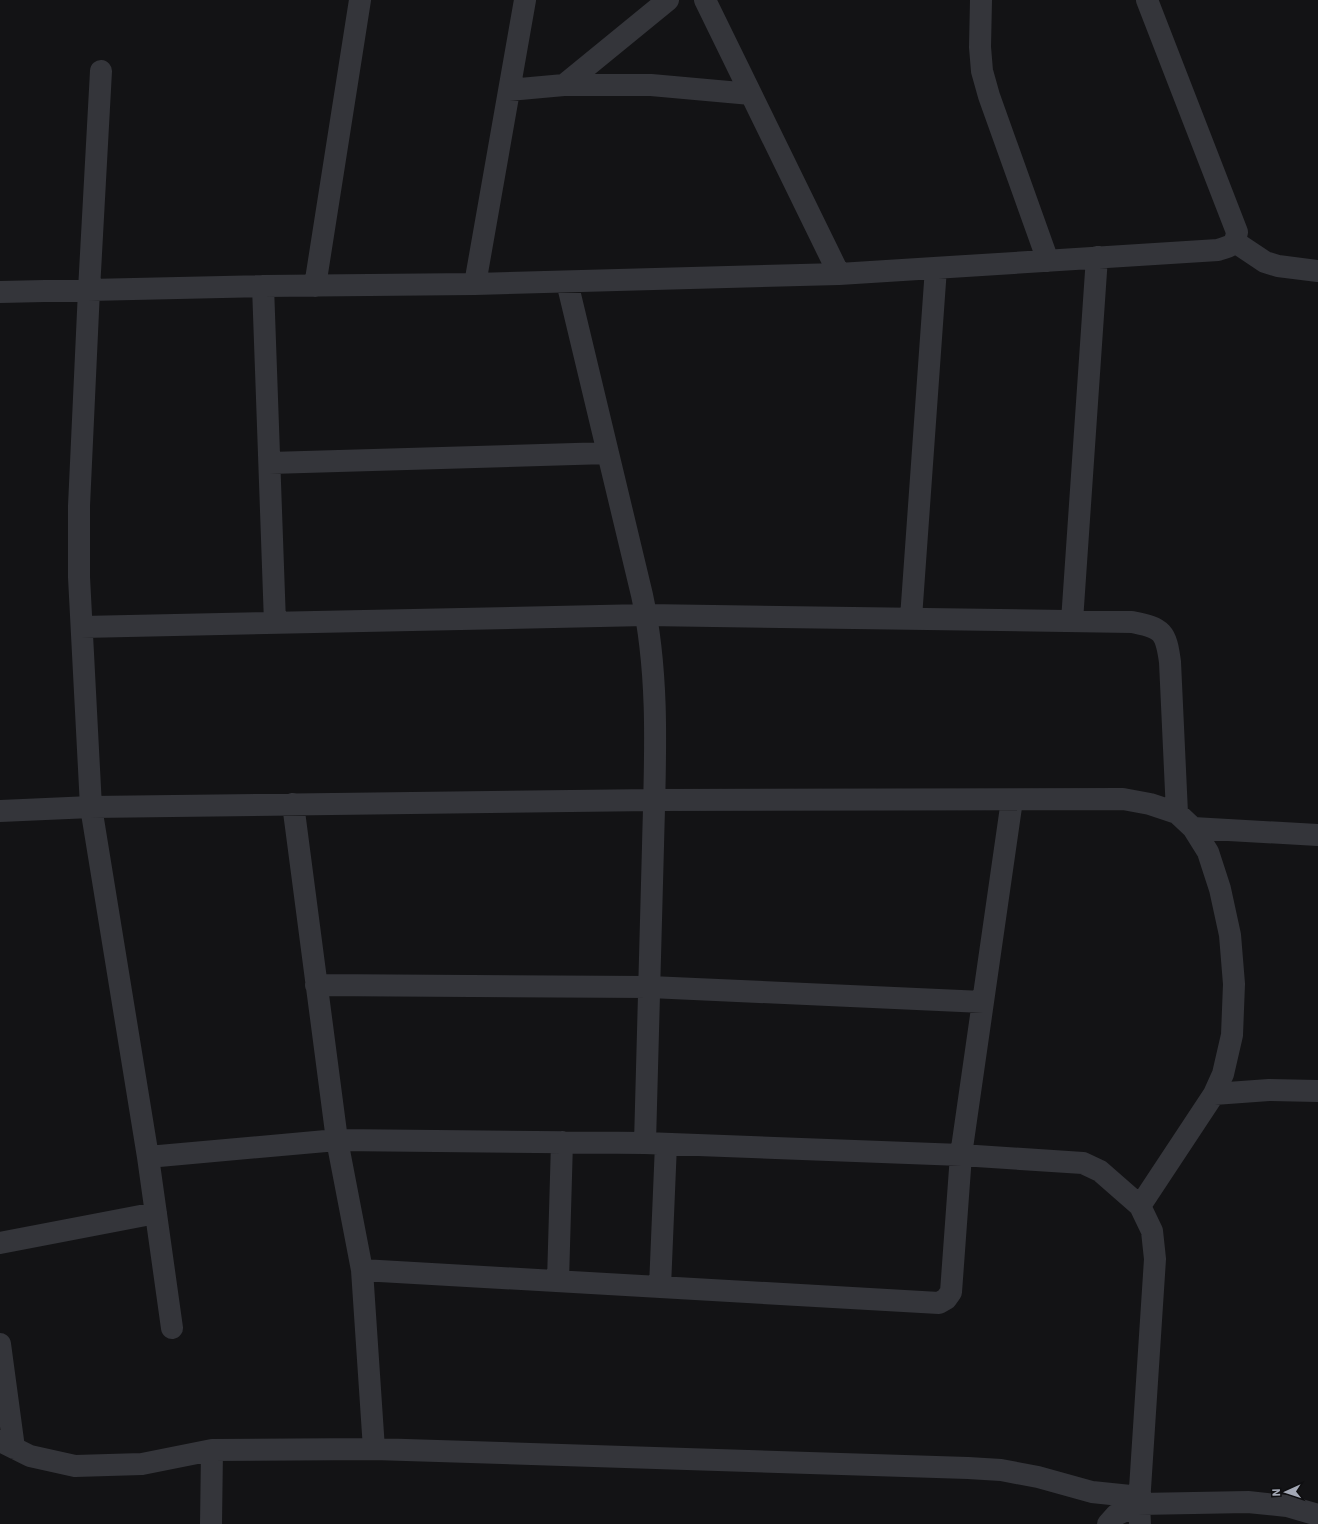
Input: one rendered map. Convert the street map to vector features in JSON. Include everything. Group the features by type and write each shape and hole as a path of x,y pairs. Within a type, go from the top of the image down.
{"street":[{"path":"315,286 360,0"},
{"path":"475,284 525,0"},
{"path":"564,85 668,0"},
{"path":"705,0 839,274"},
{"path":"981,0 980,46 982,71 989,96 1048,261"},
{"path":"0,292 263,286 475,284 839,274 1218,250 1230,246 1235,242 1237,232 1147,0"},
{"path":"101,71 79,506 79,577 91,807 148,1157 172,1328"},
{"path":"509,90 564,85 651,85 751,94"},
{"path":"1235,242 1265,262 1278,266 1318,271"},
{"path":"1072,621 1097,258"},
{"path":"911,618 936,268"},
{"path":"567,282 646,615 650,639 655,699 650,987 660,1287"},
{"path":"263,286 275,622"},
{"path":"270,463 608,453"},
{"path":"82,627 646,615 1132,622 1147,625 1160,631 1167,641 1170,662 1177,813"},
{"path":"0,811 91,807 654,800 1123,799 1150,804 1177,813 1193,828 1208,852 1220,888 1230,935 1234,984 1232,1035 1223,1074 1214,1094 1140,1206"},
{"path":"362,1270 939,1302 946,1299 951,1292 961,1155 1012,800"},
{"path":"293,804 337,1140 362,1270 374,1450"},
{"path":"1193,828 1318,835"},
{"path":"316,985 650,987 983,1002"},
{"path":"1214,1094 1269,1090 1318,1091"},
{"path":"148,1157 337,1140 656,1144 961,1155 1083,1164 1100,1171 1140,1206 1152,1231 1155,1259 1140,1508"},
{"path":"558,1281 562,1142"},
{"path":"0,1243 156,1213"},
{"path":"0,1344 7,1445 30,1456 75,1466 142,1464 212,1450 374,1450 974,1468 1001,1470 1038,1477 1092,1492 1140,1508"},
{"path":"211,1524 212,1450"},
{"path":"1108,1524 1116,1516 1140,1508 1248,1502 1287,1506 1318,1515"}]}
